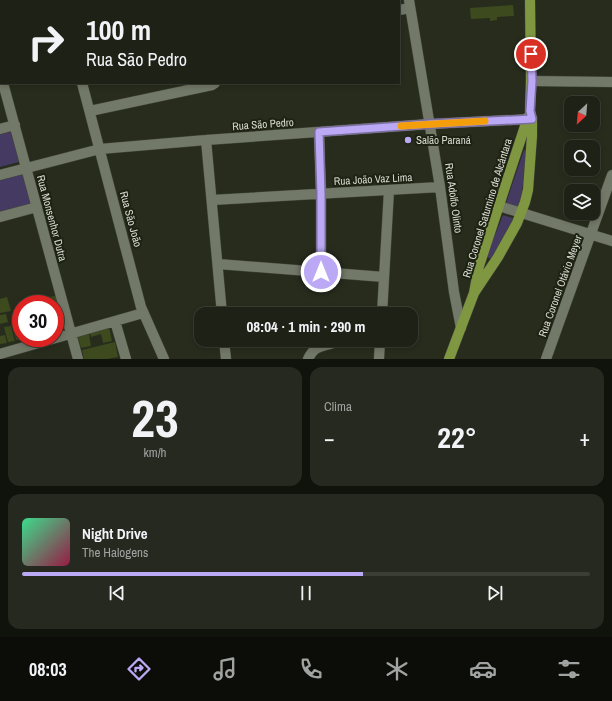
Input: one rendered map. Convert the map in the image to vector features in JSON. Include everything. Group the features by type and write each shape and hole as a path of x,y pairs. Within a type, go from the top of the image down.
{"main road":[{"path":"530,0 532,81 530,116"},
{"name":"Rua Coronel Saturnino de Alcântara","path":"449,359 471,304 479,266 530,116"},
{"name":"Rua Coronel Saturnino de Alcântara","path":"474,293 498,257 517,224 525,202 530,163 530,116"}],"street":[{"path":"400,9 409,4"},
{"name":"Rua Adolfo Olinto","path":"409,4 440,186 454,292 461,328"},
{"path":"532,81 612,82"},
{"name":"Rua Monsenhor Dutra","path":"3,84 78,359"},
{"name":"Rua São João","path":"82,84 143,313 164,359"},
{"path":"90,111 212,84"},
{"name":"Rua São Pedro","path":"0,175 100,149 530,116"},
{"path":"0,129 15,125"},
{"path":"319,132 321,272"},
{"path":"206,140 221,307"},
{"name":"Rua Coronel Otávio Meyer","path":"546,359 612,176"},
{"name":"Rua João Vaz Lima","path":"212,200 440,186"},
{"path":"382,307 389,190"},
{"path":"499,206 612,241"},
{"path":"0,217 37,207"},
{"path":"218,264 384,277"},
{"path":"454,292 464,301 471,304"},
{"path":"0,354 143,313"},
{"path":"115,321 126,359"},
{"path":"225,347 226,359"},
{"path":"308,359 313,350 318,347"},
{"path":"379,359 380,347"}],"shaded area":[{"path":"11,132 19,162 0,167 0,134"},
{"path":"524,150 527,151 520,208 506,203"},
{"path":"25,173 33,204 0,212 0,179"},
{"path":"503,215 516,219 492,259 486,257"}],"building":[{"path":"513,5 514,16 497,17 497,20 490,21 490,18 471,19 470,8"},
{"path":"7,297 11,311 0,313 0,299"},
{"path":"6,314 8,322 0,324 0,315"},
{"path":"11,326 12,341 8,342 4,327"},
{"path":"109,327 112,341 103,343 101,334 91,337 90,332"},
{"path":"89,334 91,346 81,348 78,337"},
{"path":"5,335 7,343 0,344 0,336"},
{"path":"115,342 118,357 107,359 84,359 82,350"}],"slow traffic":[{"path":"401,126 485,121"}],"place":[{"name":"Salão Paraná","path":"408,140"}],"route":[{"path":"321,272 319,132 430,124 532,119 530,111 532,81 531,54"}]}
